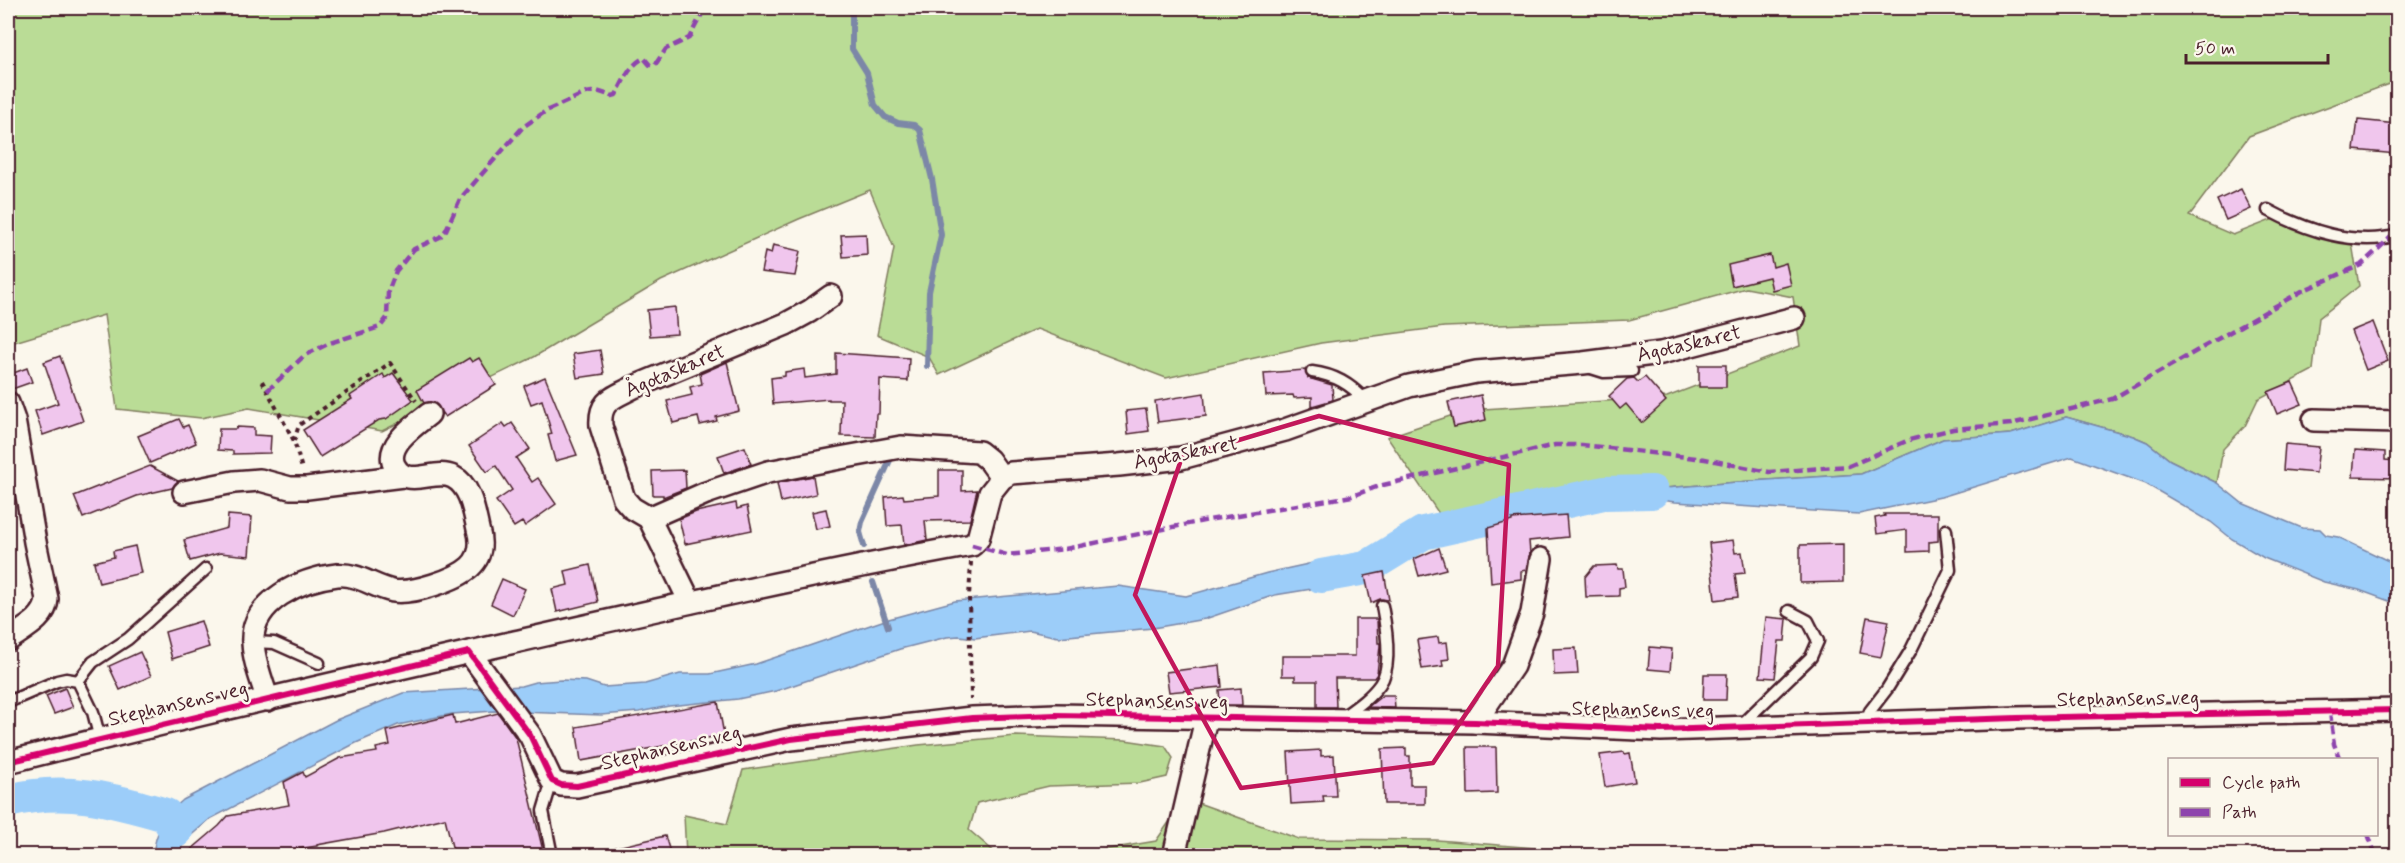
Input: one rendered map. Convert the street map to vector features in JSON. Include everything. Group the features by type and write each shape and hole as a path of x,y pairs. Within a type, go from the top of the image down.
{"street":[{"name":"Ågotaskaret","path":"690,602 649,518 632,508 624,499 601,426 600,415 604,405 634,387 786,324 831,296"},
{"name":"Ågotaskaret","path":"1002,478 1020,471 1119,465 1181,458 1285,430 1409,386 1467,374 1661,353 1794,318"},
{"path":"8,403 14,420 47,607 40,616 8,640"},
{"path":"402,476 393,463 392,452 397,443 429,414"},
{"path":"2314,420 2397,422"},
{"path":"552,781 530,735 469,652 690,602 972,545 978,538 990,493 1002,478 989,460 979,452 901,447 768,472 706,492 649,518"},
{"path":"184,492 234,482 260,480 290,488 301,488 402,476 410,478 441,475 453,477 463,486 470,498 481,546 478,557 470,567 457,576 408,591 394,591 356,576 337,575 310,582 286,591 262,610 255,625 252,642"},
{"path":"1475,722 1514,666 1532,613 1541,559"},
{"name":"Stephansens veg","path":"252,642 268,700"},
{"name":"Stephansens veg","path":"8,762 469,652"},
{"name":"Stephansens veg","path":"552,781 561,786 577,786 758,745 814,735 972,718 1056,716 1475,722 1638,730 2017,718 2397,710"},
{"path":"1174,855 1206,719"}],"lane":[{"path":"2268,210 2283,218 2333,235 2366,238 2397,235"},
{"name":"Ågotaskaret","path":"1582,363 1596,371 1632,371"},
{"path":"1312,372 1326,374 1343,381 1365,400"},
{"path":"1866,724 1870,711 1887,689 1911,650 1950,570 1946,530"},
{"path":"8,702 57,681 66,679 78,681 93,662 128,639 206,569"},
{"path":"1339,720 1382,682 1387,660 1382,606"},
{"path":"1738,728 1811,657 1818,641 1808,621 1790,611"},
{"path":"252,642 274,643 319,663"},
{"name":"Stephansens veg","path":"78,681 93,712 100,739"},
{"path":"552,781 543,811 552,855"}],"path":[{"path":"294,441 299,425 390,363 412,395"},
{"path":"262,381 294,441 302,468 301,488"},
{"path":"972,545 969,597 972,718"}],"highlighted area":[{"path":"1319,416 1509,465 1498,666 1433,763 1241,788 1135,595 1182,457"}],"green space":[{"path":"8,8 2397,8 2397,81 2249,136 2189,216 2233,235 2289,213 2351,237 2359,286 2319,318 2313,370 2258,399 2245,426 2223,449 2217,483 2170,460 2147,442 2066,417 2011,434 1943,439 1861,474 1604,493 1448,527 1387,437 1468,410 1667,397 1800,346 1793,297 1746,288 1629,320 1444,327 1321,343 1166,378 1037,329 939,375 929,357 877,335 894,248 870,190 661,281 534,357 382,431 249,408 201,418 117,409 104,315 8,344"},
{"path":"1016,736 1125,740 1165,746 1173,758 1167,777 1140,783 1049,786 977,803 969,830 998,855 686,855 684,815 727,824 743,770 918,745"},
{"path":"1188,795 1187,799 1299,839 1437,840 1547,849 1557,855 1067,856 1156,841"}],"water":[{"path":"2066,417 2147,442 2170,460 2217,483 2242,503 2302,528 2320,529 2326,535 2338,537 2397,565 2397,604 2359,590 2324,582 2264,558 2232,539 2211,522 2146,484 2072,457 1941,497 1859,514 1675,502 1604,493 1861,474 1943,439 2011,434"},
{"path":"1340,557 1366,568 1347,580 1324,587 1275,595 1205,619 1153,628 1058,637 1030,631 975,638 947,637 900,649 776,691 738,699 601,715 494,711 452,714 398,725 356,743 210,819 187,839 176,855 153,856 162,824 183,800 336,720 403,693 521,686 535,682 561,680 586,681 604,687 645,684 680,674 710,674 756,664 885,620 955,601 1118,586 1186,596 1267,573"}],"building":[{"path":"2358,120 2397,124 2397,154 2354,150"},
{"path":"2241,189 2251,209 2226,220 2217,200"},
{"path":"866,234 867,255 843,257 841,235"},
{"path":"773,245 800,251 795,276 761,272 765,252 771,254"},
{"path":"1770,255 1773,267 1786,263 1791,285 1772,290 1769,277 1732,286 1728,265"},
{"path":"675,307 677,334 650,336 647,310"},
{"path":"2373,322 2388,361 2366,370 2351,331"},
{"path":"600,350 604,374 577,378 573,354"},
{"path":"836,353 909,358 908,381 880,379 879,414 876,414 875,437 841,436 842,400 773,404 771,378 785,376 785,372 804,369 805,378 836,374"},
{"path":"60,356 83,421 43,435 35,411 58,403 44,362"},
{"path":"469,358 472,362 479,358 496,385 445,417 434,403 424,403 417,390"},
{"path":"727,362 739,411 716,417 717,421 700,425 698,417 673,423 667,401 692,395 690,387 702,384 700,374"},
{"path":"1699,365 1726,365 1726,387 1699,387"},
{"path":"27,368 32,382 12,389 8,375"},
{"path":"1305,370 1308,378 1332,385 1333,400 1312,406 1312,397 1266,396 1264,373"},
{"path":"393,373 413,400 386,419 379,420 320,457 303,430 352,399 350,396 383,374 385,378"},
{"path":"545,377 577,455 555,461 548,435 552,434 542,400 531,404 524,386"},
{"path":"1645,377 1666,401 1642,423 1626,404 1620,409 1609,396 1627,379 1634,378 1638,382"},
{"path":"2292,382 2302,404 2277,414 2268,392"},
{"path":"1204,393 1206,416 1158,422 1155,401"},
{"path":"1481,395 1486,420 1454,427 1448,402"},
{"path":"1146,409 1149,431 1128,434 1126,411"},
{"path":"179,419 183,427 188,425 196,443 150,463 138,436"},
{"path":"503,423 506,427 512,423 530,449 516,458 532,482 538,478 556,504 525,526 522,522 514,527 496,501 512,490 496,466 487,472 469,446"},
{"path":"237,427 254,428 254,435 271,436 270,453 233,454 233,451 218,450 219,429 236,429"},
{"path":"2285,444 2319,447 2316,473 2283,470"},
{"path":"745,447 751,464 724,473 718,456"},
{"path":"2355,450 2385,452 2385,460 2397,461 2397,478 2353,477"},
{"path":"150,466 178,481 172,488 137,496 83,518 74,496"},
{"path":"685,470 686,488 663,497 663,495 653,495 652,471"},
{"path":"939,470 962,470 962,491 977,490 970,520 925,521 927,540 904,545 902,525 887,526 885,497 903,495 904,499 939,496"},
{"path":"813,476 816,494 781,502 777,483"},
{"path":"736,503 737,509 747,506 752,530 685,544 679,519 696,512"},
{"path":"826,509 830,526 816,529 812,512"},
{"path":"1884,514 1938,514 1938,541 1929,542 1929,551 1907,552 1907,530 1877,534 1875,518 1885,516"},
{"path":"228,515 252,517 249,556 220,553 190,561 184,540 227,528"},
{"path":"1566,515 1568,537 1529,541 1530,553 1526,570 1521,571 1521,579 1491,583 1488,528 1512,521 1512,519"},
{"path":"1733,540 1735,553 1742,552 1745,573 1735,574 1738,597 1715,600 1709,543"},
{"path":"1843,544 1843,582 1800,583 1800,545"},
{"path":"135,546 141,573 99,583 94,562 114,557 113,551"},
{"path":"1439,548 1446,569 1419,576 1414,559"},
{"path":"590,565 598,602 557,612 552,589 568,585 565,571"},
{"path":"1617,565 1618,569 1623,569 1625,587 1619,588 1619,596 1586,597 1585,577 1594,566"},
{"path":"1384,572 1389,600 1380,599 1371,603 1365,576"},
{"path":"502,579 525,589 513,615 491,604"},
{"path":"1766,617 1787,619 1785,641 1779,641 1775,678 1760,677"},
{"path":"1867,617 1889,621 1881,657 1860,653"},
{"path":"1355,619 1377,619 1380,646 1377,674 1374,678 1335,678 1336,707 1317,707 1317,681 1295,681 1295,676 1282,676 1282,656 1355,656"},
{"path":"201,621 209,647 172,659 165,632"},
{"path":"1438,637 1439,643 1447,642 1449,659 1442,660 1443,666 1422,669 1417,640"},
{"path":"1650,647 1672,649 1670,671 1648,669"},
{"path":"1576,648 1578,674 1554,675 1553,649"},
{"path":"140,652 151,676 120,690 109,666"},
{"path":"1220,665 1222,687 1169,692 1166,672"},
{"path":"1704,674 1727,674 1726,700 1703,700"},
{"path":"65,688 73,707 54,714 46,696"},
{"path":"1241,688 1242,705 1220,705 1219,690"},
{"path":"1383,695 1394,695 1395,708 1368,707"},
{"path":"718,702 724,735 581,761 576,727"},
{"path":"498,713 516,738 544,855 454,855 445,818 384,833 261,855 185,855 228,816 289,805 284,782 303,772 305,777 340,758 377,752 376,748 390,745 387,731 453,715 455,724"},
{"path":"1467,747 1496,747 1497,793 1468,794"},
{"path":"1406,748 1406,756 1410,756 1410,785 1425,785 1425,804 1384,804 1382,749"},
{"path":"1321,750 1321,756 1334,755 1336,796 1323,796 1324,802 1291,804 1288,752"},
{"path":"1624,752 1625,754 1630,753 1635,782 1605,787 1600,755"},
{"path":"665,836 671,855 604,855 604,850"}],"waterway":[{"path":"852,8 852,49 867,73 875,105 885,117 898,123 914,125 920,130 932,179 941,235 929,292 927,366"},
{"path":"864,546 860,532 862,522 891,458"},
{"path":"1321,576 1366,568 1423,533 1604,493 1652,492"},
{"path":"873,582 888,627"},
{"path":"8,801 49,795 87,796 166,815 176,831"}],"marked path":[{"path":"267,391 305,355 330,343 380,327 387,318 388,292 396,271 414,249 440,237 446,230 460,199 523,127 546,111 586,93 597,91 612,96 616,95 635,64 644,58 650,65 655,65 666,49 689,38 705,8"},
{"path":"972,545 1007,555 1065,549 1208,520 1352,496 1379,486 1555,445 1582,445 1705,459 1769,472 1849,466 1909,440 1953,429 2011,424 2112,399 2302,291 2361,265 2391,237"},
{"path":"2330,712 2334,744 2339,758"},
{"path":"2369,836 2376,856"}],"cycle path":[{"path":"8,762 469,652 530,735 552,781 561,785 577,786 791,739 972,718 1056,715 1475,722 1661,730 2017,718 2398,710"}]}
